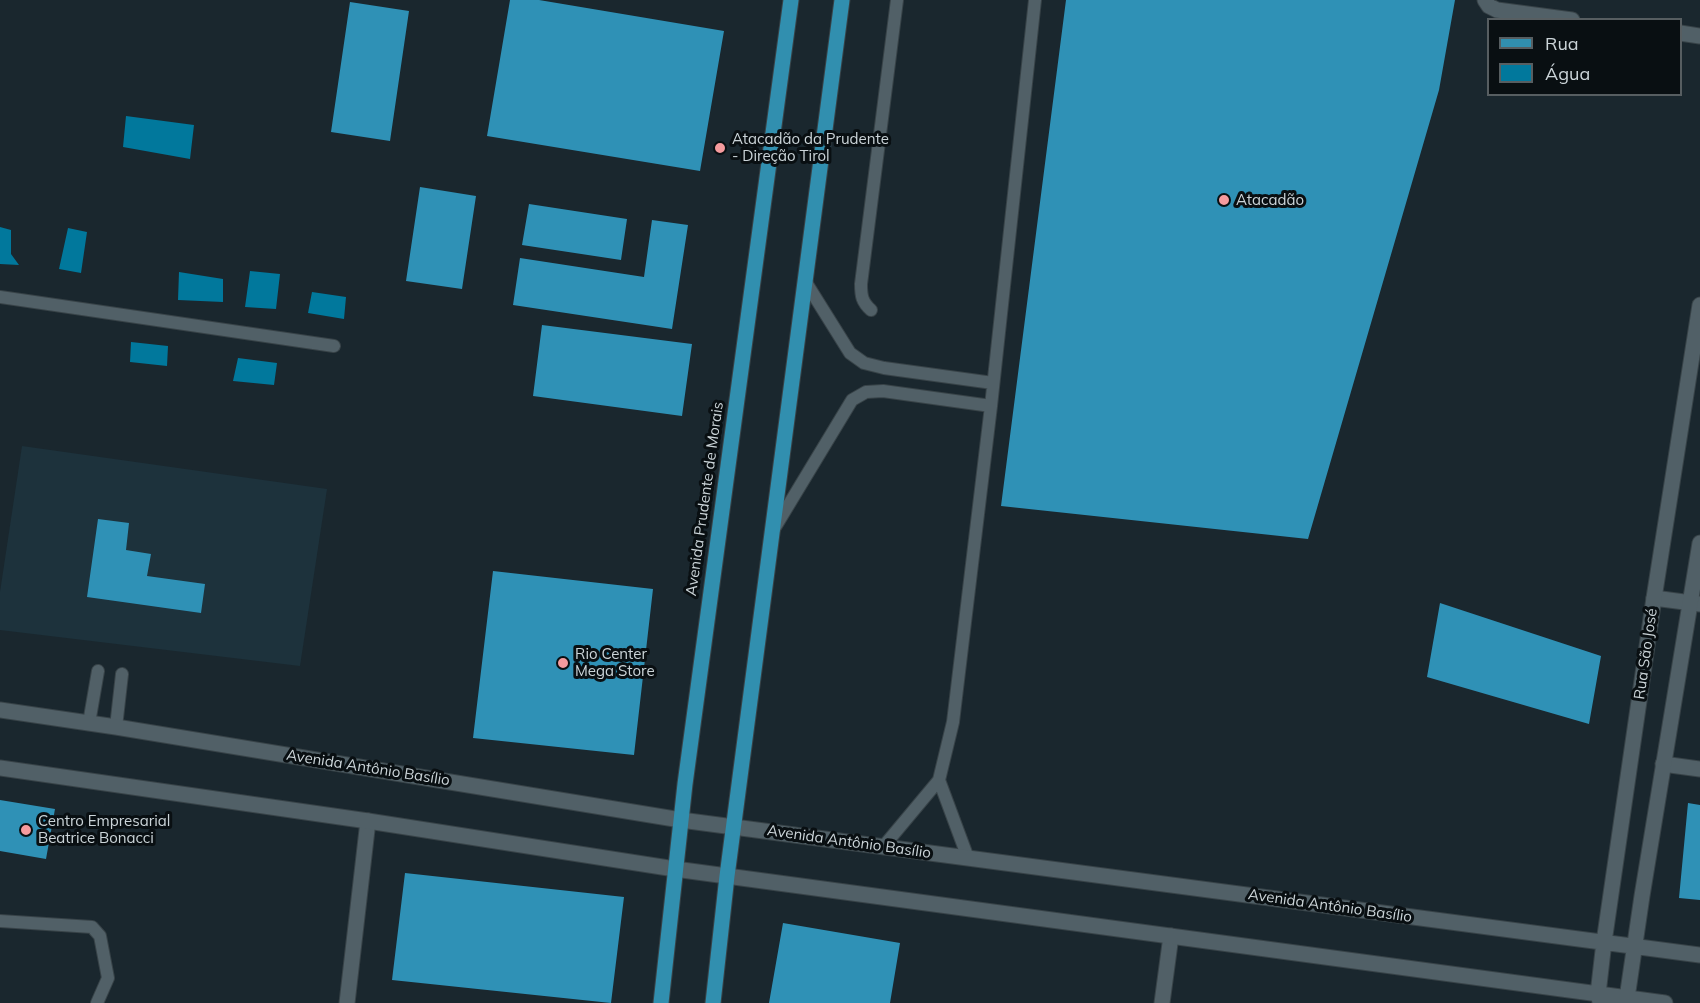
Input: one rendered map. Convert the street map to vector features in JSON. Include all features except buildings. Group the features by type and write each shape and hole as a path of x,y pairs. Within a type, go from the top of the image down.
{"main road":[{"name":"Avenida Prudente de Morais","path":"661,1003 681,820 791,0"},
{"path":"713,1003 727,876 842,0"},
{"path":"1491,5 1561,18"},
{"path":"1682,33 1700,36"},
{"name":"Rua São José","path":"1599,998 1604,942 1654,598 1700,306"},
{"path":"1626,1000 1664,764 1695,603 1700,543"},
{"path":"1654,598 1695,603"},
{"name":"Avenida Antônio Basílio","path":"0,710 681,820 1700,955"},
{"path":"1664,764 1700,769"},
{"path":"0,768 368,821 675,869 1171,936 1599,998 1665,1003"},
{"path":"347,1003 368,821"},
{"path":"1162,1003 1171,936"}],"lane":[{"path":"871,310 864,304 861,284 897,0"},
{"path":"883,846 939,780 953,722 991,406 1035,0"},
{"path":"805,281 850,352 864,363 884,368 993,383"},
{"path":"0,297 334,346"},
{"path":"772,533 852,400 866,392 883,391 991,406"},
{"path":"89,723 98,671"},
{"path":"116,727 122,674"},
{"path":"939,780 968,858"},
{"path":"0,921 92,927 100,936 108,978 97,1003"}],"shaded area":[{"path":"22,446 327,489 300,666 0,630 0,592"}],"water":[{"path":"126,116 194,125 190,159 123,147"},
{"path":"0,227 11,230 11,254 19,265 0,264"},
{"path":"68,228 87,232 81,273 59,269"},
{"path":"250,271 280,274 276,309 245,307"},
{"path":"179,272 223,279 223,302 178,300"},
{"path":"312,292 346,297 344,319 308,313"},
{"path":"131,342 168,346 167,366 130,362"},
{"path":"238,358 277,363 274,385 233,381"}],"place":[{"name":"Atacadão da Prudente - Direção Tirol","path":"720,148"},
{"name":"Atacadão","path":"1224,200"},
{"name":"Rio Center Mega Store","path":"563,663"},
{"name":"Centro Empresarial Beatrice Bonacci","path":"26,830"}]}
